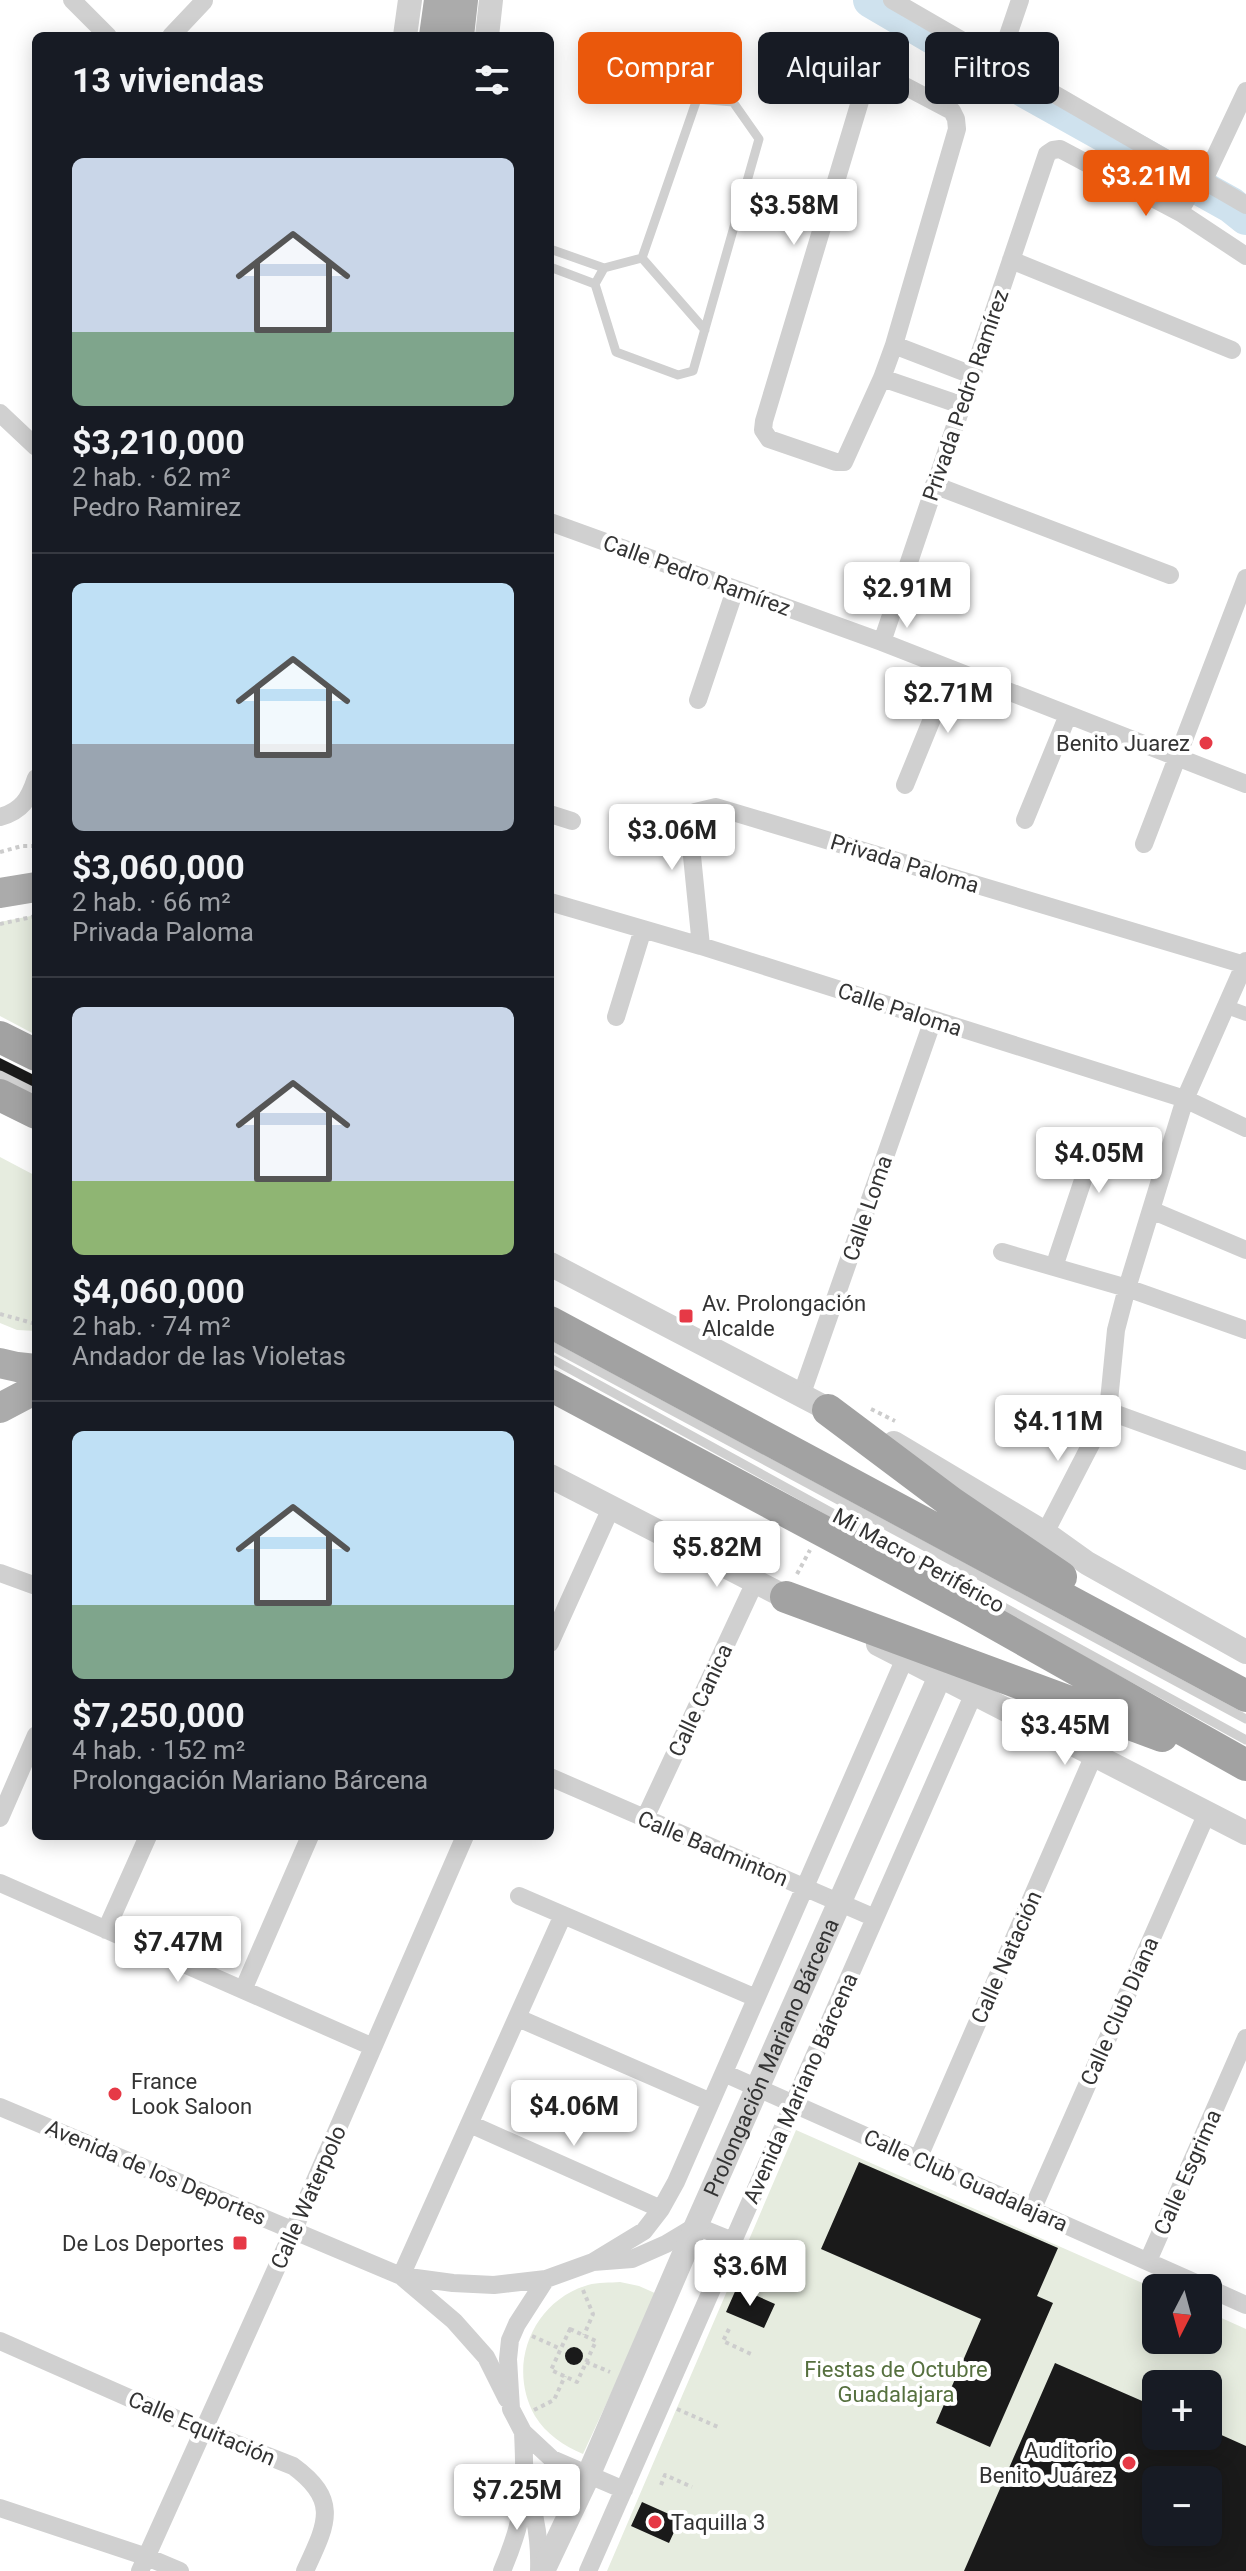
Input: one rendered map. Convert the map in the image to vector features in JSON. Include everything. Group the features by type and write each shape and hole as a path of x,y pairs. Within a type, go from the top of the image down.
{"highway":[{"path":"0,1037 32,1053"},
{"path":"0,1095 32,1111"},
{"path":"554,1324 1246,1696"},
{"path":"554,1387 967,1608 1246,1766"},
{"path":"814,1403 952,1503 1213,1679"},
{"path":"786,1597 1246,1766"}],"main road":[{"path":"435,32 439,0"},
{"path":"459,32 463,0"},
{"path":"0,893 32,888"},
{"path":"0,1363 32,1369"},
{"path":"0,1408 32,1391"}],"street":[{"path":"72,0 104,32"},
{"path":"406,32 410,0"},
{"path":"487,32 491,0"},
{"path":"892,0 947,32"},
{"path":"1009,32 1020,0"},
{"path":"175,32 204,1"},
{"path":"882,74 952,111 957,129 882,378 844,462 769,439 763,430 864,88 870,76 882,74"},
{"path":"1246,91 1183,210 1246,256"},
{"path":"1059,97 1246,205"},
{"name":"Privada Pedro Ramírez","path":"882,642 1047,154 1060,149 1183,210"},
{"path":"1011,260 1232,350"},
{"path":"894,345 972,375"},
{"path":"882,378 961,405"},
{"path":"0,413 32,443"},
{"path":"934,485 1170,575"},
{"name":"Calle Pedro Ramírez","path":"554,523 882,642 1246,784"},
{"path":"1144,844 1246,578"},
{"path":"698,700 735,590"},
{"path":"905,785 952,670"},
{"path":"1025,820 1068,715"},
{"path":"0,817 24,805 32,787"},
{"name":"Privada Paloma","path":"701,946 689,826 695,812 716,807 1245,963"},
{"path":"554,815 572,821"},
{"name":"Calle Paloma","path":"554,903 701,946 1185,1099 1246,1128"},
{"path":"616,1017 643,929"},
{"path":"1045,1533 1108,1411 1116,1330 1127,1288 1185,1099 1245,963"},
{"path":"1227,1007 1246,1014"},
{"name":"Calle Loma","path":"814,1403 933,1020"},
{"path":"1054,1267 1093,1150 1100,1147 1166,1161"},
{"path":"1151,1210 1246,1250"},
{"path":"1002,1252 1127,1288 1246,1330"},
{"path":"554,1266 814,1403 862,1425 1045,1533 1087,1563 1246,1652"},
{"path":"1108,1411 1246,1461"},
{"path":"554,1478 1246,1833"},
{"path":"554,1634 611,1508"},
{"path":"0,1573 32,1585"},
{"name":"Calle Canica","path":"645,1818 755,1582"},
{"name":"Prolongación Mariano Bárcena","path":"593,2262 644,2231 676,2182 905,1658"},
{"name":"Prolongación Mariano Bárcena","path":"541,2571 588,2476 940,1676"},
{"name":"Avenida Mariano Bárcena","path":"588,2571 974,1693"},
{"path":"0,1818 32,1744"},
{"name":"Calle Natación","path":"918,2159 1094,1755"},
{"name":"Calle Badminton","path":"554,1779 875,1918"},
{"name":"Calle Club Diana","path":"1032,2210 1207,1813"},
{"path":"106,1930 146,1840"},
{"path":"243,1990 308,1840"},
{"name":"Calle Waterpolo","path":"144,2564 463,1840"},
{"path":"0,1883 373,2047"},
{"path":"519,1896 756,1998"},
{"path":"401,2276 563,1915"},
{"path":"518,2018 711,2102"},
{"name":"Calle Esgrima","path":"1148,2261 1246,2038"},
{"name":"Calle Club Guadalajara","path":"724,2073 1177,2274"},
{"name":"Avenida de los Deportes","path":"0,2107 401,2276 494,2285 546,2279 593,2262 632,2259 696,2226"},
{"path":"470,2124 661,2209"},
{"path":"696,2226 733,2241"},
{"name":"Avenida de los Deportes","path":"401,2276 454,2321 486,2357 523,2432 552,2459 624,2490"},
{"name":"Avenida de los Deportes","path":"511,2409 510,2340 530,2300 546,2279"},
{"name":"Calle Club Guadalajara","path":"1222,2294 1246,2305"},
{"name":"Calle Equitación","path":"0,2341 204,2431 293,2466 314,2482 324,2502 325,2522 305,2571"},
{"name":"Prolongación Mariano Bárcena","path":"502,2571 522,2518 526,2487 523,2432"},
{"name":"Prolongación Mariano Bárcena","path":"526,2487 535,2513 541,2571"},
{"path":"0,2508 144,2564 180,2571"}],"lane":[{"path":"604,268 595,284 616,352 678,375 693,371 759,139 733,102 697,99 642,258"},
{"path":"554,250 604,268 642,258"},
{"path":"642,258 705,330"},
{"path":"554,269 595,284"},
{"path":"0,1075 32,1091"},
{"name":"Mi Macro Periférico","path":"554,1347 1246,1719"},
{"name":"Mi Macro Periférico","path":"554,1360 1246,1740"}],"path":[{"path":"0,852 32,846"},
{"path":"0,924 32,917"},
{"path":"0,1314 32,1323"},
{"path":"583,2290 593,2314 584,2335"},
{"path":"570,2329 596,2341 577,2382 551,2370 561,2349 570,2329"},
{"path":"729,2329 723,2341 751,2354"},
{"path":"532,2336 561,2349"},
{"path":"586,2362 620,2376"},
{"path":"534,2410 554,2400 565,2376"},
{"path":"662,2402 718,2427"},
{"path":"661,2485 665,2475 692,2487"}],"green space":[{"path":"32,916 32,1033 0,1016 0,922"},
{"path":"0,1157 32,1174 32,1331 17,1330 0,1323"},
{"name":"Fiestas de Octubre Guadalajara","path":"796,2130 1142,2283 1142,2354 1222,2354 1222,2318 1246,2329 1246,2571 607,2571"},
{"path":"620,2282 657,2294 583,2454 556,2439 535,2416 523,2376 525,2356 539,2320 552,2305 588,2285"}],"building":[{"path":"0,1058 32,1074 32,1091 0,1075"},
{"path":"859,2162 1058,2248 1037,2296 1053,2303 990,2447 936,2423 981,2319 821,2249"},
{"path":"737,2287 775,2304 764,2328 726,2312"},
{"path":"570,2347 578,2347 583,2356 581,2363 570,2365 565,2360 565,2352"},
{"name":"Auditorio Benito Juárez","path":"1055,2363 1142,2401 1142,2450 1222,2450 1222,2435 1246,2446 1246,2571 964,2571"},
{"name":"Taquilla 3","path":"642,2502 680,2519 669,2543 631,2526"}],"waterway":[{"path":"871,0 1231,205 1246,217"}],"place":[{"name":"Benito Juarez","path":"1206,743"},
{"name":"Av. Prolongación Alcalde","path":"686,1316"},
{"name":"France Look Saloon","path":"115,2094"},
{"name":"De Los Deportes","path":"240,2243"},
{"name":"Auditorio Benito Juárez","path":"1129,2463"},
{"name":"Taquilla 3","path":"655,2522"}]}
